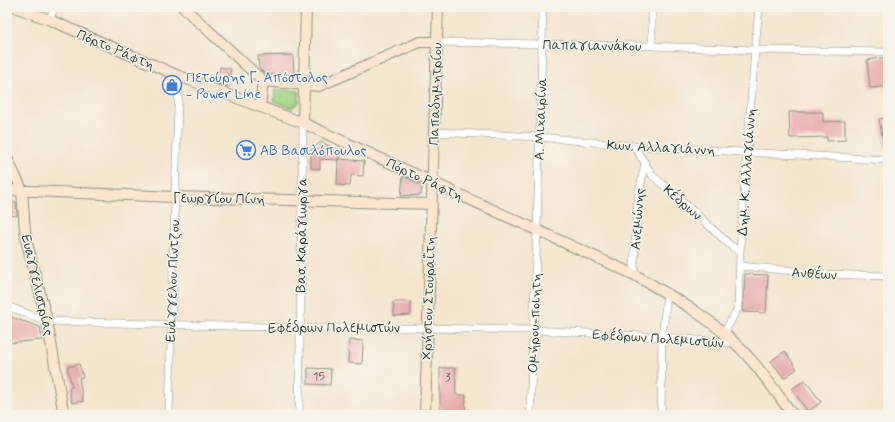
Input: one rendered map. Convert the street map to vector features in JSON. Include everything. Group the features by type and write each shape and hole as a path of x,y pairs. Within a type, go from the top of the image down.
{"street":[{"name":"Πόρτο Ράφτη","path":"15,7 50,20 179,76 303,123 635,276 687,306 724,333 752,360 793,415"},
{"path":"50,20 54,7"},
{"path":"183,7 262,81 260,107"},
{"name":"Βασ. Καράγιωργα","path":"299,415 306,7"},
{"name":"Παπαδημητρίου","path":"432,182 438,7"},
{"name":"Α. Μιχαιρίνα","path":"537,230 543,7"},
{"path":"652,7 652,46"},
{"name":"Δημ. Κ. Αλλαγιάννη","path":"724,333 738,308 740,252 759,7"},
{"name":"Παπαγιαννάκου","path":"262,81 304,86 319,86 420,42 888,52"},
{"name":"Ευάγγελου Πίντζου","path":"169,415 179,76"},
{"name":"Κων. Αλλαγιάννη","path":"434,132 540,137 634,146 888,160"},
{"name":"Κέδρων","path":"634,146 652,176 740,252"},
{"name":"Ευαγγελιστρίας","path":"7,158 22,190 27,243 47,320 64,415"},
{"name":"Ανεμώνης","path":"635,276 634,264 638,198 644,163"},
{"name":"Χρήστου Στουραΐτη","path":"425,415 432,182"},
{"name":"Γεωργίου Πίνη","path":"7,190 175,197 432,204"},
{"name":"Ομήρου-ποιητη","path":"530,415 537,230"},
{"name":"Ανθέων","path":"740,266 825,274 888,276"},
{"path":"661,415 662,337 667,294"},
{"name":"Εφέδρων Πολεμιστών","path":"7,306 47,320 300,328 533,330 662,337 735,343"}],"green space":[{"path":"275,89 299,91 299,103 291,108 274,101"}],"building":[{"path":"293,55 294,75 265,74 259,68 258,56"},
{"path":"888,57 888,86 870,88 867,60"},
{"path":"220,67 231,69 227,87 217,84"},
{"path":"789,112 823,112 823,122 845,121 845,140 827,141 827,137 790,138"},
{"path":"888,118 888,147 884,147 879,119"},
{"path":"321,142 339,151 338,160 320,159 320,169 311,168 311,150"},
{"path":"338,159 364,161 363,176 351,175 350,186 337,185"},
{"path":"403,176 422,186 421,195 401,196"},
{"path":"7,202 16,202 17,216 7,215"},
{"path":"745,274 768,275 766,313 743,312"},
{"path":"393,302 411,302 411,315 394,316"},
{"path":"11,317 40,327 42,340 7,343 7,332"},
{"path":"349,340 363,341 362,364 348,363"},
{"path":"785,351 797,369 784,378 771,361"},
{"path":"79,364 83,377 79,378 83,401 72,403 69,388 72,387 67,367"},
{"path":"308,368 331,369 330,385 308,384"},
{"path":"440,368 455,368 456,395 466,395 465,415 440,415"},
{"path":"805,380 821,402 808,412 792,389"}],"place":[{"name":"Πετούρης Γ. Απόστολος - Power Line","path":"172,85"},
{"name":"ΑΒ Βασιλόπουλος","path":"246,150"}]}
